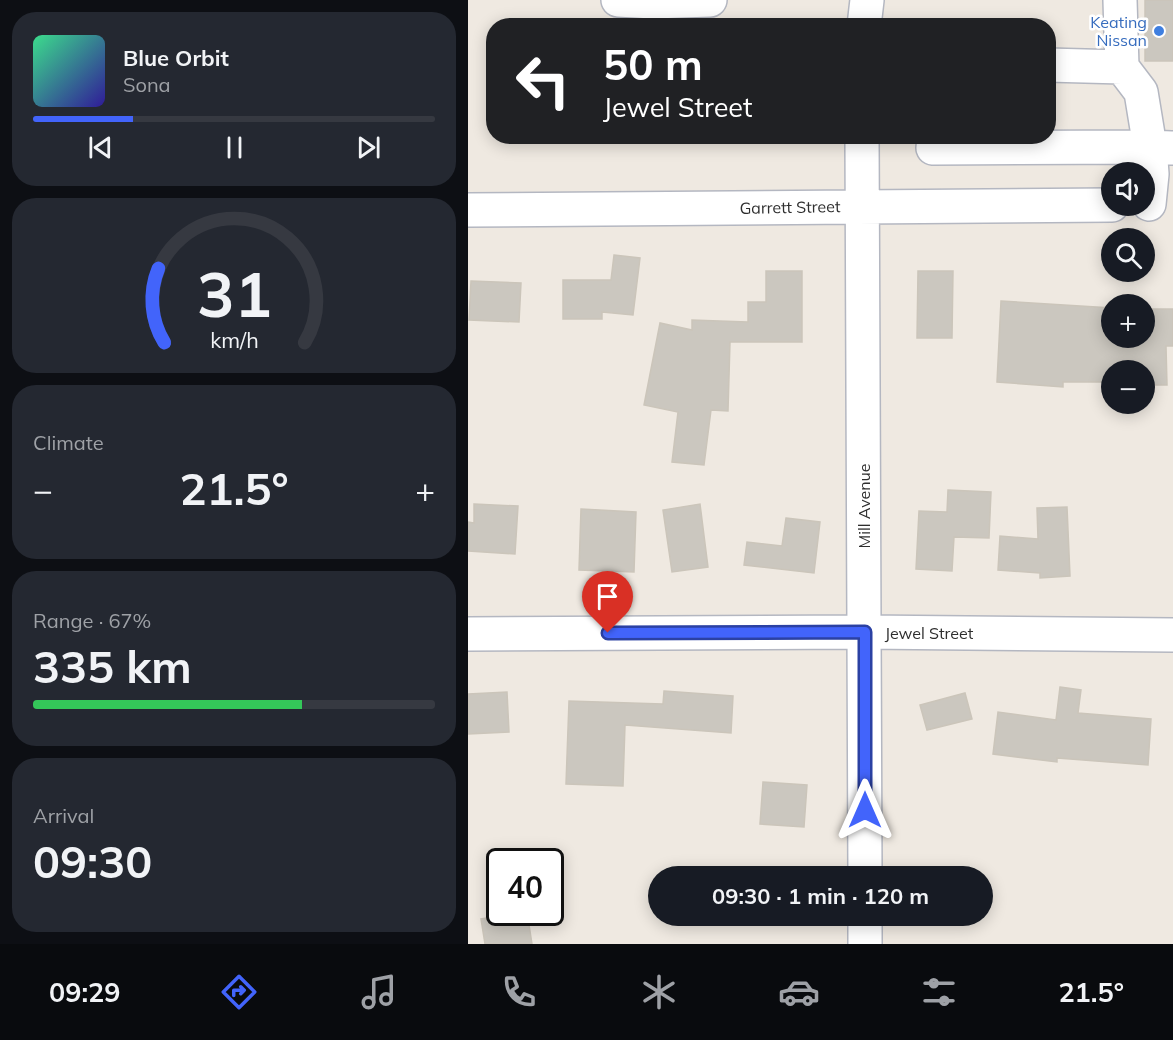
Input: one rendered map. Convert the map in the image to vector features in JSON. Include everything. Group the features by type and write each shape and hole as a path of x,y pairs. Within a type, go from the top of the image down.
{"street":[{"path":"618,0 710,0"},
{"path":"865,18 867,0"},
{"path":"1120,0 1122,68 1141,92 1162,147 1156,204"},
{"path":"1056,65 1122,68"},
{"name":"Mill Avenue","path":"862,144 865,866"},
{"path":"933,144 933,148 1162,147"},
{"name":"Garrett Street","path":"468,210 1101,205"},
{"name":"Jewel Street","path":"468,634 865,632 1173,634"},
{"path":"865,926 865,944"}],"building":[{"name":"Keating Nissan","path":"1145,0 1173,0 1173,61 1145,61"},
{"path":"614,255 640,258 633,315 602,312 602,319 563,319 563,280 611,280"},
{"path":"766,271 802,271 802,342 730,342 728,411 711,410 704,465 672,462 678,412 644,405 660,323 692,330 692,320 748,322 748,302 766,302"},
{"path":"918,271 953,271 952,338 917,338"},
{"path":"471,281 521,283 519,322 469,320"},
{"path":"1001,301 1101,307 1101,348 1155,348 1155,309 1173,309 1173,346 1166,346 1167,385 1155,385 1155,360 1101,360 1101,382 1063,382 1063,387 997,382"},
{"path":"948,490 991,492 989,538 954,537 952,571 916,569 919,511 947,512"},
{"path":"474,504 518,506 515,554 468,551 468,522 474,523"},
{"path":"700,504 708,567 672,572 663,510"},
{"path":"1067,507 1070,576 1040,578 1040,573 998,570 1000,536 1038,539 1037,508"},
{"path":"581,509 636,512 634,572 579,570"},
{"path":"786,518 820,522 814,573 744,565 747,542 782,546"},
{"path":"1060,687 1081,690 1078,713 1151,719 1148,765 1057,758 1057,762 993,754 998,712 1056,720"},
{"path":"664,691 733,696 731,733 625,725 623,786 566,784 569,701 663,704"},
{"path":"507,692 509,732 468,734 468,694"},
{"path":"965,693 972,719 927,730 920,705"},
{"path":"763,782 807,785 804,827 760,824"},
{"path":"486,918 486,926 529,926 532,944 485,944 481,919"}],"place":[{"name":"Keating Nissan","path":"1159,31"}],"route":[{"path":"608,633 865,632 865,810"}]}
